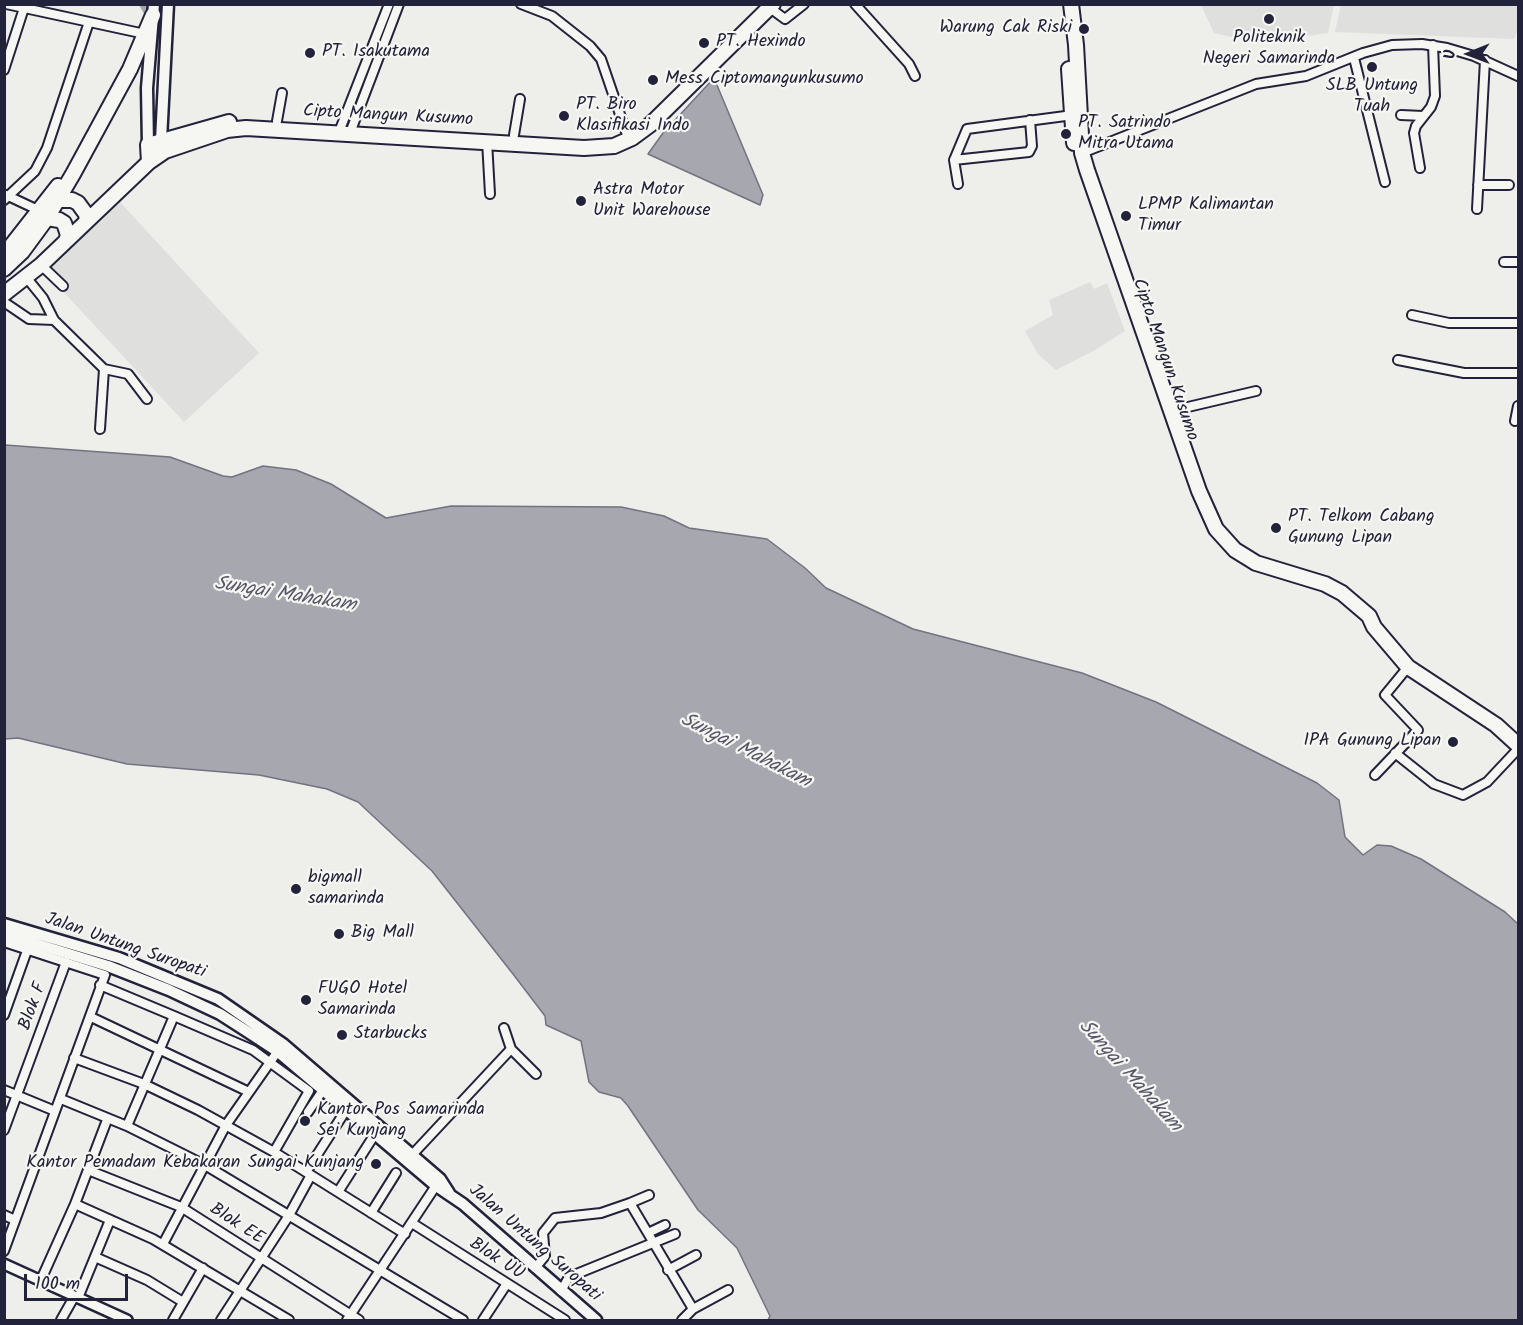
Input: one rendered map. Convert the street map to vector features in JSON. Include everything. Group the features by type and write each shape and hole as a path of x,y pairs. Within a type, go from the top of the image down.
{"highway":[{"name":"Cipto Mangun Kusumo","path":"1063,4 1082,153 1192,497 1209,533 1218,545 1239,563 1253,571 1331,594 1365,623 1374,627"},
{"name":"Cipto Mangun Kusumo","path":"1071,4 1079,173 1145,347 1172,411 1199,491 1216,529 1226,541 1256,563 1334,588 1363,610 1374,627 1408,667 1496,725 1518,747"},
{"name":"Cipto Mangun Kusumo","path":"158,145 238,129 346,129 514,135 588,141 613,137 626,132 659,106 769,6"},
{"name":"Cipto Mangun Kusumo","path":"4,294 41,265 149,162 158,145 229,122 278,122 584,148 624,143 651,124 769,6"},
{"path":"4,255 58,200 130,69 153,10"},
{"path":"4,269 22,252 59,185 73,174"},
{"path":"58,200 64,198 78,203 83,208 87,221"},
{"path":"42,214 59,219 64,223 68,235 66,241"}],"main road":[{"path":"158,145 168,4"},
{"path":"153,10 147,88 158,145"},
{"name":"Jalan Untung Suropati","path":"4,924 119,958 189,985 218,999 412,1155 450,1193 591,1319"},
{"name":"Jalan Untung Suropati","path":"4,934 29,946 169,990 220,1014 280,1048 346,1110 438,1182"}],"street":[{"path":"6,4 145,34"},
{"path":"346,129 388,4"},
{"path":"346,129 399,4"},
{"path":"520,4 552,16 590,46 601,59 626,132"},
{"path":"769,6 785,19 804,4"},
{"path":"855,4 909,64 915,76"},
{"path":"4,70 24,8"},
{"path":"42,214 6,197 35,171 47,148 89,22"},
{"path":"1082,153 1257,84 1306,76 1392,45 1433,45 1485,60 1518,76"},
{"path":"1420,168 1414,133 1435,96 1433,45"},
{"path":"1354,57 1385,182"},
{"path":"1477,209 1485,60"},
{"path":"278,122 282,93"},
{"path":"514,135 520,99"},
{"path":"958,184 954,160 963,133 969,128 1076,115"},
{"path":"1401,116 1423,116"},
{"path":"954,160 1029,152 1032,146 1030,120"},
{"path":"487,141 490,194"},
{"path":"1478,185 1509,185"},
{"path":"1504,262 1518,262"},
{"path":"41,265 63,286"},
{"path":"26,277 43,298 54,320 104,369 128,374 147,399"},
{"path":"4,302 29,319 54,320"},
{"path":"1412,315 1449,323 1518,323"},
{"path":"1398,360 1464,373 1518,369"},
{"path":"100,429 104,369"},
{"path":"1172,411 1256,391"},
{"path":"1515,421 1518,406"},
{"path":"1375,775 1418,730 1385,694 1408,667"},
{"path":"1395,753 1434,784 1463,795 1487,782 1518,747"},
{"path":"4,942 29,946 66,962 106,971 4,1251"},
{"path":"4,1015 29,946"},
{"name":"Blok F","path":"4,1130 66,962"},
{"path":"100,985 244,1046 271,1062 309,1091 274,1152"},
{"path":"128,1126 174,1016"},
{"path":"91,1017 249,1092"},
{"path":"504,1028 511,1049 536,1074"},
{"path":"163,1244 226,1125 280,1048"},
{"path":"412,1155 511,1049"},
{"path":"74,1058 144,1084 226,1125 274,1152 405,1234"},
{"path":"4,1090 55,1111"},
{"path":"308,1112 323,1090"},
{"path":"61,1099 128,1126 205,1165 462,1320"},
{"path":"221,1320 288,1217 309,1174 346,1110"},
{"path":"40,1282 75,1204 107,1119"},
{"path":"338,1191 375,1134"},
{"name":"Blok EE","path":"88,1170 181,1207 349,1318 359,1320"},
{"path":"371,1213 396,1173"},
{"path":"349,1318 438,1182"},
{"path":"535,1268 545,1256 543,1233 555,1218 601,1213 649,1195"},
{"path":"630,1203 693,1309"},
{"path":"75,1204 163,1244 289,1320"},
{"path":"4,1215 15,1220"},
{"path":"61,1320 76,1298 110,1220"},
{"name":"Blok UU","path":"412,1223 506,1285 565,1320"},
{"path":"648,1233 665,1225"},
{"path":"561,1291 569,1277 675,1234"},
{"path":"668,1270 696,1255"},
{"path":"95,1257 147,1280 183,1302"},
{"path":"4,1264 127,1320"},
{"path":"173,1320 203,1268"},
{"path":"483,1320 506,1285"},
{"path":"682,1320 693,1309 728,1290"}],"shaded area":[{"name":"Politeknik Negeri Samarinda","path":"1201,5 1334,5 1328,33 1257,43 1214,33"},
{"path":"1341,5 1518,5 1518,30 1514,39 1335,32"},
{"path":"120,202 259,353 184,422 46,273"},
{"path":"1090,282 1094,289 1107,283 1125,331 1056,370 1038,354 1025,331 1053,315 1049,300"}],"water":[{"path":"714,78 763,195 760,205 648,154 663,133"},
{"name":"Sungai Mahakam","path":"5,445 170,457 223,476 232,477 263,466 296,470 331,484 386,518 451,506 621,507 664,516 689,528 767,539 805,568 826,588 913,629 1082,673 1156,702 1317,783 1339,800 1345,837 1363,855 1377,845 1391,846 1421,859 1505,912 1518,924 1518,1320 768,1320 770,1316 737,1248 698,1210 621,1098 599,1092 589,1082 581,1041 546,1025 545,1016 432,871 358,802 327,789 259,775 127,764 18,738 5,739"}],"waterway":[{"path":"143,4 150,16"}],"place":[{"name":"Politeknik Negeri Samarinda","path":"1269,19"},
{"name":"Warung Cak Riski","path":"1084,29"},
{"name":"PT. Hexindo","path":"704,43"},
{"name":"PT. Isakutama","path":"310,53"},
{"name":"SLB Untung Tuah","path":"1372,67"},
{"name":"Mess Ciptomangunkusumo","path":"653,80"},
{"name":"PT. Biro Klasifikasi Indo","path":"564,116"},
{"name":"PT. Satrindo Mitra Utama","path":"1066,134"},
{"name":"Astra Motor Unit Warehouse","path":"581,201"},
{"name":"LPMP Kalimantan Timur","path":"1126,216"},
{"name":"PT. Telkom Cabang Gunung Lipan","path":"1276,528"},
{"name":"IPA Gunung Lipan","path":"1453,742"},
{"name":"bigmall samarinda","path":"296,889"},
{"name":"Big Mall","path":"339,934"},
{"name":"FUGO Hotel Samarinda","path":"306,1000"},
{"name":"Starbucks","path":"342,1035"},
{"name":"Kantor Pos Samarinda Sei Kunjang","path":"305,1121"},
{"name":"Kantor Pemadam Kebakaran Sungai Kunjang","path":"376,1164"}]}
